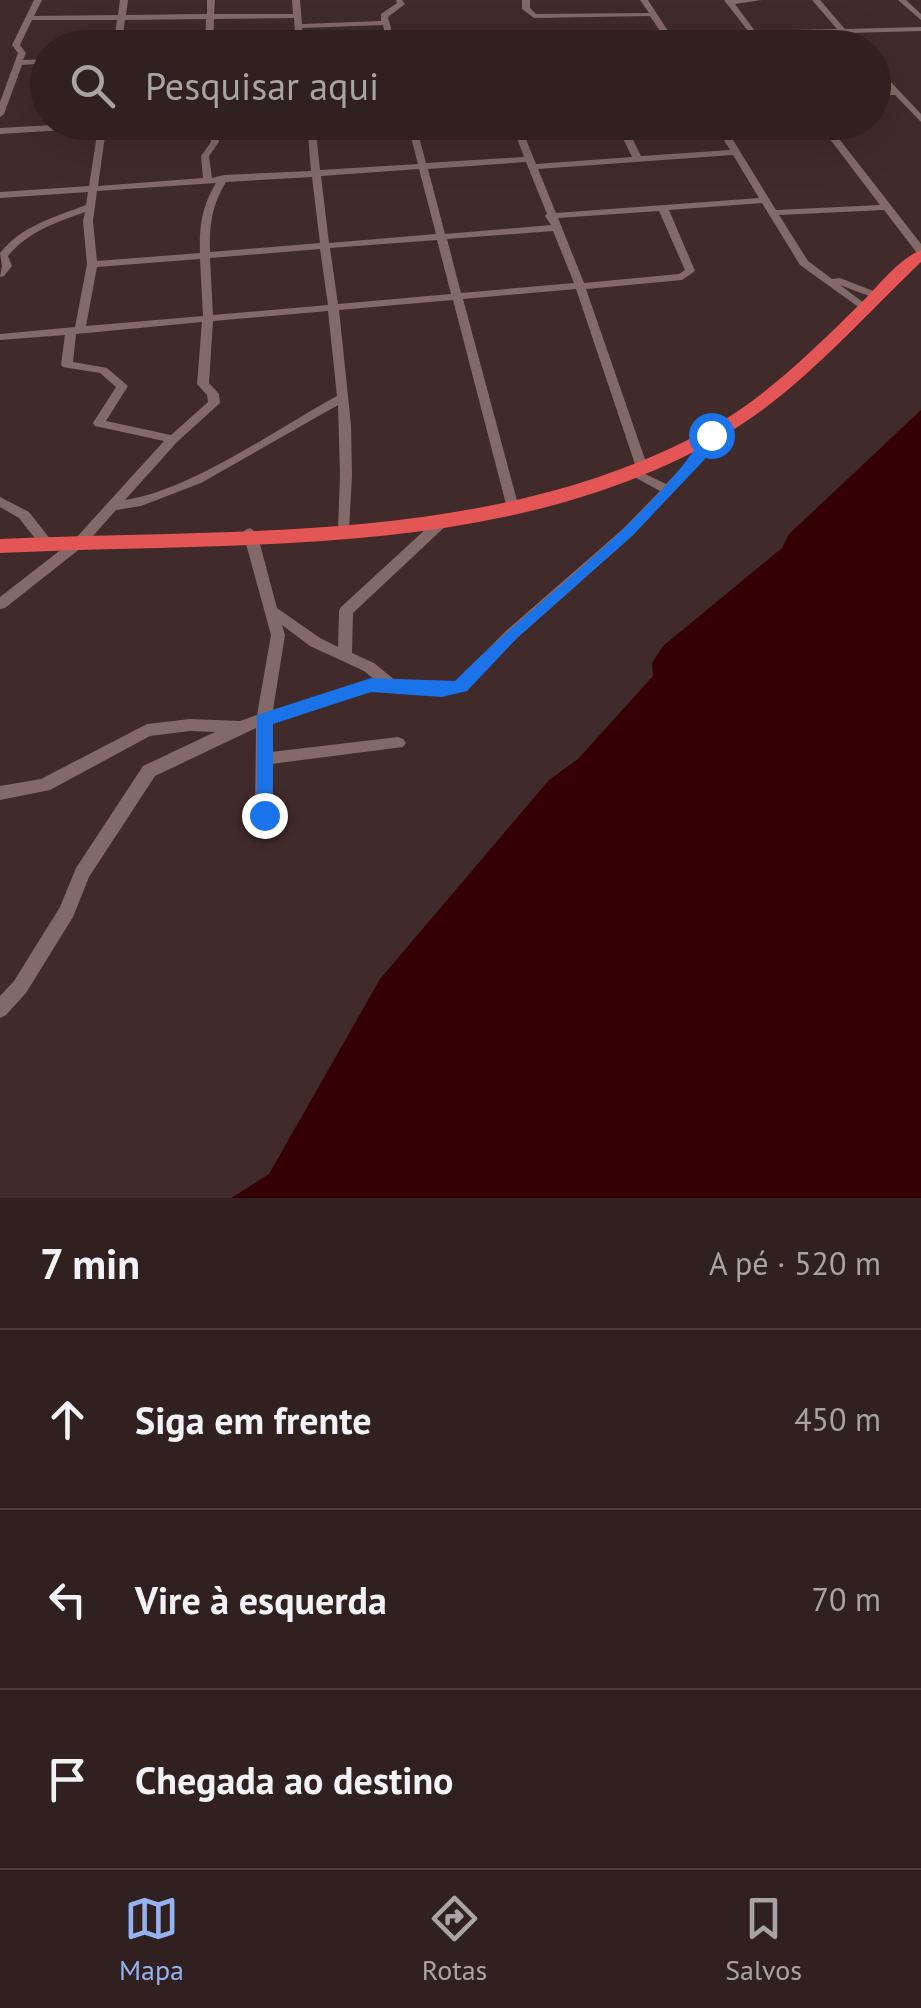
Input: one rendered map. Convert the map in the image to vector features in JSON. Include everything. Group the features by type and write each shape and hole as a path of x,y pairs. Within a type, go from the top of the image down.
{"highway":[{"path":"0,546 445,520 513,508 636,470 711,435 783,385 921,253"}],"street":[{"path":"0,114 19,63 20,50 16,44 38,0"},
{"path":"121,30 124,0"},
{"path":"210,30 211,0"},
{"path":"296,0 299,30"},
{"path":"388,30 384,16 401,4 398,0 416,0"},
{"path":"526,0 528,14 562,18 647,15"},
{"path":"641,0 657,30"},
{"path":"641,0 658,30"},
{"path":"729,1 758,0"},
{"path":"816,0 843,30 921,30"},
{"path":"902,0 921,18"},
{"path":"729,1 751,30"},
{"path":"32,18 211,16 386,23"},
{"path":"562,18 569,30"},
{"path":"0,50 20,50"},
{"path":"19,63 30,63"},
{"path":"891,85 921,119"},
{"path":"891,92 897,92"},
{"path":"0,131 30,129"},
{"path":"0,144 30,132"},
{"path":"101,140 88,220 92,264 67,365 103,370 122,386 99,423 173,440"},
{"path":"208,179 205,156 214,140"},
{"path":"313,140 335,306 349,467 344,528"},
{"path":"416,140 513,508"},
{"path":"522,140 580,286 636,470 668,490"},
{"path":"628,140 638,159"},
{"path":"731,140 804,263 870,302"},
{"path":"733,140 823,272 870,302"},
{"path":"835,140 921,253"},
{"path":"0,195 422,164 638,159 737,152"},
{"path":"0,604 81,540 173,440 214,403 214,394 203,384 208,317 207,210 224,178"},
{"path":"92,264 441,237 663,208 766,200"},
{"path":"0,274 7,266 2,256 8,248 44,225 92,206"},
{"path":"0,336 150,326 208,317 688,274 663,208"},
{"path":"781,215 889,208"},
{"path":"110,507 140,503 230,461 342,398"},
{"path":"0,1009 20,987 66,912 82,873 138,784 158,766 240,727 296,706 390,683 442,690 460,686 668,490 700,456 711,435"},
{"path":"0,500 24,515 46,543"},
{"path":"345,657 346,612 445,520"},
{"path":"250,533 274,612 277,651 264,720 264,815"},
{"path":"274,612 315,642 369,667 390,683"},
{"path":"0,793 44,785 147,730 190,725 240,727"},
{"path":"264,759 398,743"}],"shaded area":[{"path":"921,410 921,1198 231,1198 269,1174 380,979 549,780 578,759 653,676 652,663 663,646 782,548 789,534"}],"route":[{"path":"264,815 264,720 296,706 371,685 390,683 442,690 460,686 512,634 628,532 700,456 711,435"}]}
